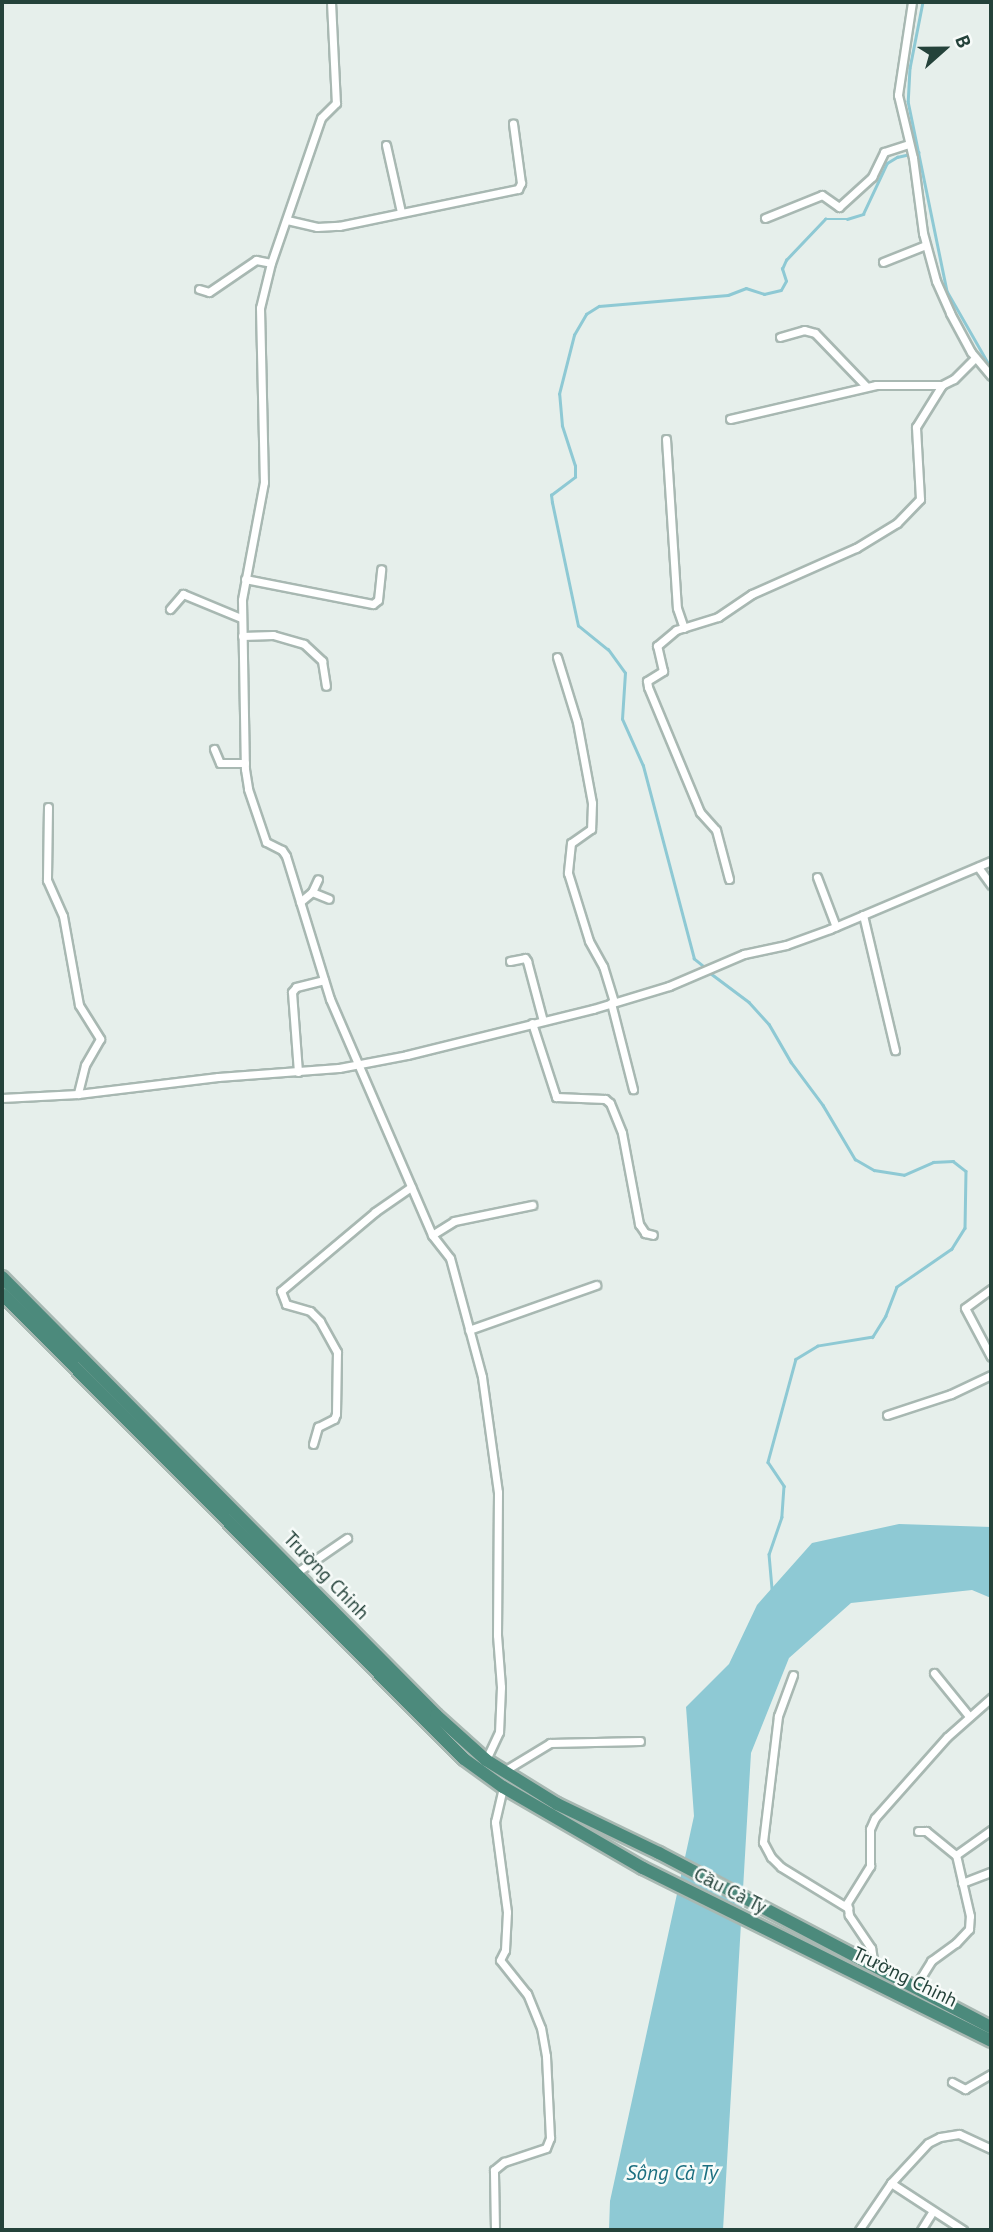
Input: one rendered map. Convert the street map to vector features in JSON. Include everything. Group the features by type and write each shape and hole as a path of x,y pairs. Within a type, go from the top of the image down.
{"highway":[{"name":"Trường Chinh","path":"2,1277 436,1715 486,1760 557,1804 659,1853"},
{"name":"Trường Chinh","path":"2,1294 464,1759 503,1787 643,1868"},
{"name":"Cầu Cà Ty","path":"659,1853 805,1929"},
{"name":"Cầu Cà Ty","path":"643,1868 801,1947"},
{"name":"Trường Chinh","path":"805,1929 991,2026"},
{"name":"Trường Chinh","path":"801,1947 991,2041"}],"street":[{"path":"331,2 336,103 321,118 271,263 260,308 264,482 245,579 241,618 245,764 248,789 265,838 267,843 284,852 324,980 358,1065 432,1235 450,1258 481,1377 498,1492 497,1635 501,1718 486,1760"},
{"path":"912,2 898,90 926,245 941,294 975,358 991,376"},
{"path":"287,220 325,228 518,189 521,183 513,124"},
{"path":"765,218 822,195 839,207 872,177 884,152 909,144"},
{"path":"386,145 401,212"},
{"path":"883,262 926,245"},
{"path":"199,289 209,292 256,260 271,263"},
{"path":"780,337 804,330 815,333 866,386"},
{"path":"730,419 866,386 942,385 954,379 975,358"},
{"path":"729,879 716,830 700,812 648,687 647,681 663,671 657,646 676,630 718,618 752,594 856,548 897,523 920,499 916,428 942,385"},
{"path":"666,439 677,608 684,628"},
{"path":"245,579 373,604 378,600 381,569"},
{"path":"170,610 183,594 241,618"},
{"path":"242,636 273,635 304,644 322,661 326,686"},
{"path":"557,657 577,722 592,803 591,829 571,843 568,873 589,941 603,965 634,1089"},
{"path":"214,749 220,763 245,764"},
{"path":"48,807 47,880 62,916 79,1005 100,1039 85,1065 78,1094"},
{"path":"2,1098 78,1094 218,1077 358,1065 542,1021 678,983 744,954 786,945 836,927 991,861"},
{"path":"978,867 991,885"},
{"path":"817,877 836,927"},
{"path":"300,901 312,892 318,879"},
{"path":"312,892 329,899"},
{"path":"863,915 895,1050"},
{"path":"510,961 525,958 527,961 542,1021"},
{"path":"298,1072 292,992 296,987 324,980"},
{"path":"532,1023 556,1097 605,1099 610,1103 622,1133 639,1224 645,1233 653,1235"},
{"path":"313,1444 318,1427 334,1419 336,1414 337,1352 320,1321 310,1311 286,1304 281,1291 375,1212 411,1187"},
{"path":"432,1235 454,1221 533,1205"},
{"path":"469,1330 596,1285"},
{"path":"991,1289 965,1308 991,1357"},
{"path":"887,1415 951,1394 991,1377"},
{"path":"296,1573 347,1538"},
{"path":"934,1673 969,1716"},
{"path":"793,1675 778,1716 763,1842 771,1857 781,1867 848,1909 871,1948 874,1967"},
{"path":"848,1909 849,1899 870,1866 868,1837 875,1818 969,1716 991,1698"},
{"path":"503,1771 550,1744 640,1741"},
{"path":"495,2230 494,2170 504,2162 546,2148 550,2138 547,2056 541,2028 527,1994 500,1960 505,1950 507,1912 495,1822 503,1787"},
{"path":"956,1855 991,1830"},
{"path":"915,1987 931,1961 956,1943 969,1929 970,1916 956,1855 926,1831 918,1831"},
{"path":"962,1883 991,1872"},
{"path":"952,2082 965,2089 991,2074"},
{"path":"859,2230 891,2183 916,2153 940,2137 959,2134 991,2149"},
{"path":"891,2183 962,2230"},
{"path":"921,2230 933,2211"}],"water":[{"name":"Sông Cà Ty","path":"899,1524 991,1527 991,1598 972,1590 851,1603 789,1658 751,1753 723,2230 609,2230 610,2201 694,1816 686,1707 729,1664 757,1605 812,1543"}],"waterway":[{"path":"923,2 910,68 908,101 947,291 991,368"},
{"path":"704,967 694,959 643,766 622,719 625,673 608,650 578,626 552,503 551,495 575,477 575,466 562,426 559,394 574,335 586,314 599,306 728,295 746,288 764,294 781,290 786,281 782,269 786,260 825,219 847,219 863,214 887,163 897,157 918,152"},
{"path":"709,972 749,1002 769,1024 855,1159 874,1170 904,1175 933,1162 953,1161 966,1171 965,1228 952,1249 897,1287 886,1316 873,1337 818,1346 796,1359 768,1462 784,1486 782,1517 769,1554 772,1590"}]}
